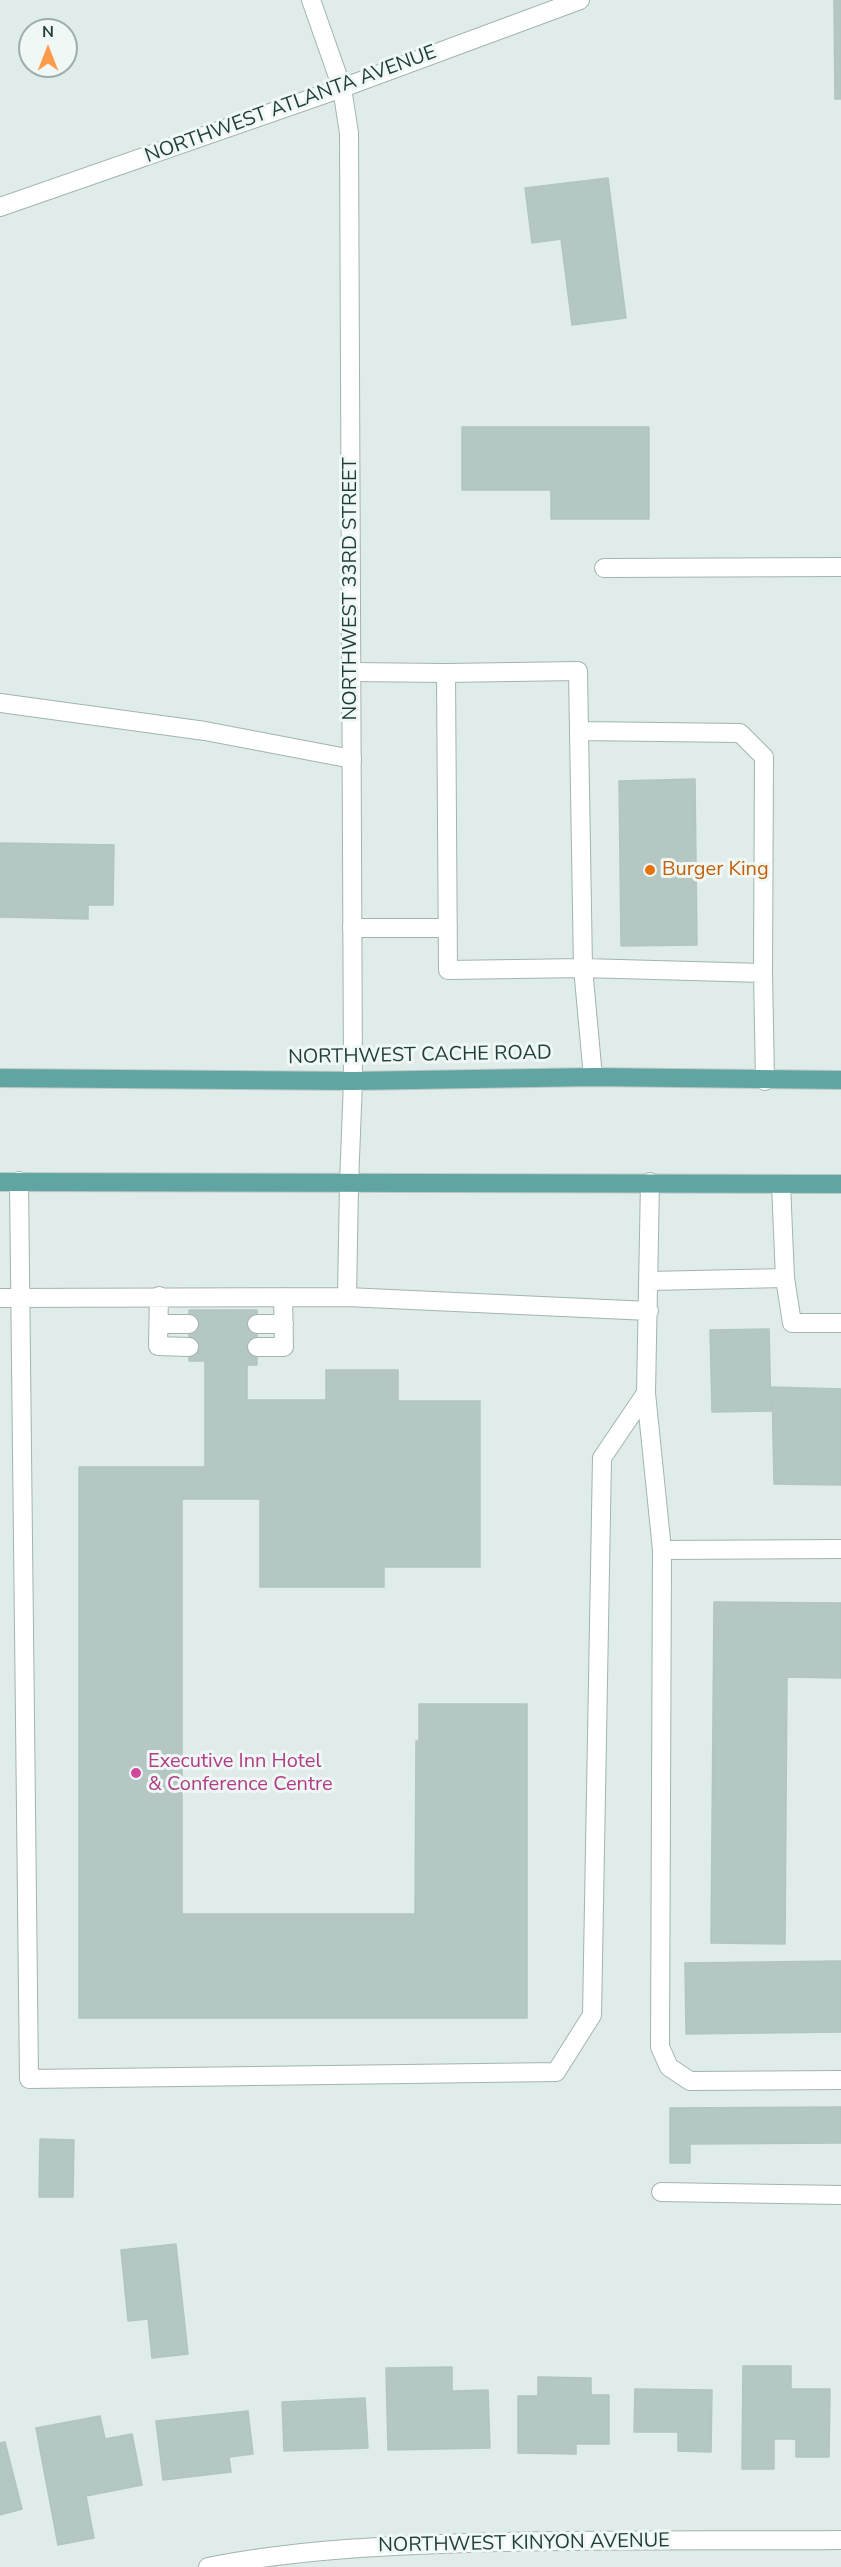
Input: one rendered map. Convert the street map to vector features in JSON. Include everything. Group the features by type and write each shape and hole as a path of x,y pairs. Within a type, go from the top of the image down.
{"main road":[{"name":"NORTHWEST CACHE ROAD","path":"0,1078 353,1081 593,1077 765,1081 841,1080"},
{"path":"0,1182 841,1184"}],"street":[{"name":"NORTHWEST 33RD STREET","path":"311,0 342,88 349,133 353,1081 347,1298"},
{"name":"NORTHWEST ATLANTA AVENUE","path":"0,207 342,88 580,0"},
{"path":"604,568 841,567"},
{"path":"351,672 578,671 583,968 593,1077"},
{"path":"446,673 448,970 583,968 763,973"},
{"path":"0,703 205,731 352,759"},
{"path":"580,731 740,733 764,757 765,1081"},
{"path":"352,928 448,928"},
{"path":"19,1181 22,1296 28,2079 556,2072 592,2015 602,1458 646,1393"},
{"path":"650,1182 646,1393 662,1550 660,2047 669,2067 690,2081 841,2080"},
{"path":"781,1184 785,1278 792,1323 841,1323"},
{"path":"649,1281 785,1278"},
{"path":"0,1298 22,1296 347,1298 649,1311"},
{"path":"159,1296 158,1346 189,1347"},
{"path":"257,1347 284,1347 283,1297"},
{"path":"159,1324 189,1324"},
{"path":"257,1324 284,1324"},
{"path":"662,1550 841,1549"},
{"path":"661,2192 841,2195"},
{"name":"NORTHWEST KINYON AVENUE","path":"208,2567 253,2558 393,2546 525,2541 841,2540"}],"building":[{"path":"834,0 841,0 841,99 835,99"},
{"path":"608,178 626,318 572,325 561,239 532,243 525,188"},
{"path":"462,427 649,427 649,519 551,519 551,490 462,490"},
{"path":"695,779 697,945 621,946 619,781"},
{"path":"0,843 114,845 113,905 88,905 88,919 0,917"},
{"path":"189,1310 257,1310 257,1365 247,1365 247,1400 326,1400 326,1370 398,1370 398,1401 480,1401 480,1567 384,1567 384,1587 260,1587 260,1499 182,1499 182,1914 415,1914 416,1741 419,1741 419,1704 527,1704 527,2018 79,2018 79,1467 205,1467 205,1361 189,1361"},
{"path":"769,1329 771,1411 712,1412 710,1330"},
{"path":"772,1387 841,1389 841,1485 774,1484"},
{"path":"714,1602 841,1603 841,1678 787,1677 785,1944 711,1943"},
{"path":"841,1961 841,2032 686,2034 685,1963"},
{"path":"841,2107 841,2143 690,2144 690,2163 670,2163 670,2108"},
{"path":"40,2139 74,2140 73,2197 39,2197"},
{"path":"176,2244 188,2354 152,2358 148,2319 128,2321 121,2250"},
{"path":"743,2366 791,2366 791,2389 830,2389 829,2457 796,2457 796,2439 774,2439 774,2469 742,2469"},
{"path":"452,2367 452,2391 488,2390 490,2448 388,2450 386,2368"},
{"path":"538,2377 591,2378 591,2395 609,2395 609,2444 576,2444 576,2454 518,2453 518,2396 538,2396"},
{"path":"635,2389 712,2390 711,2452 678,2451 678,2432 634,2432"},
{"path":"365,2398 368,2448 284,2451 282,2402"},
{"path":"248,2411 253,2454 229,2457 231,2472 163,2480 156,2421"},
{"path":"100,2416 105,2439 132,2434 142,2485 86,2496 94,2538 58,2545 36,2428"},
{"path":"5,2442 22,2509 0,2515 0,2443"}],"place":[{"name":"Burger King","path":"650,870"},
{"name":"Executive Inn Hotel & Conference Centre","path":"136,1773"}]}
